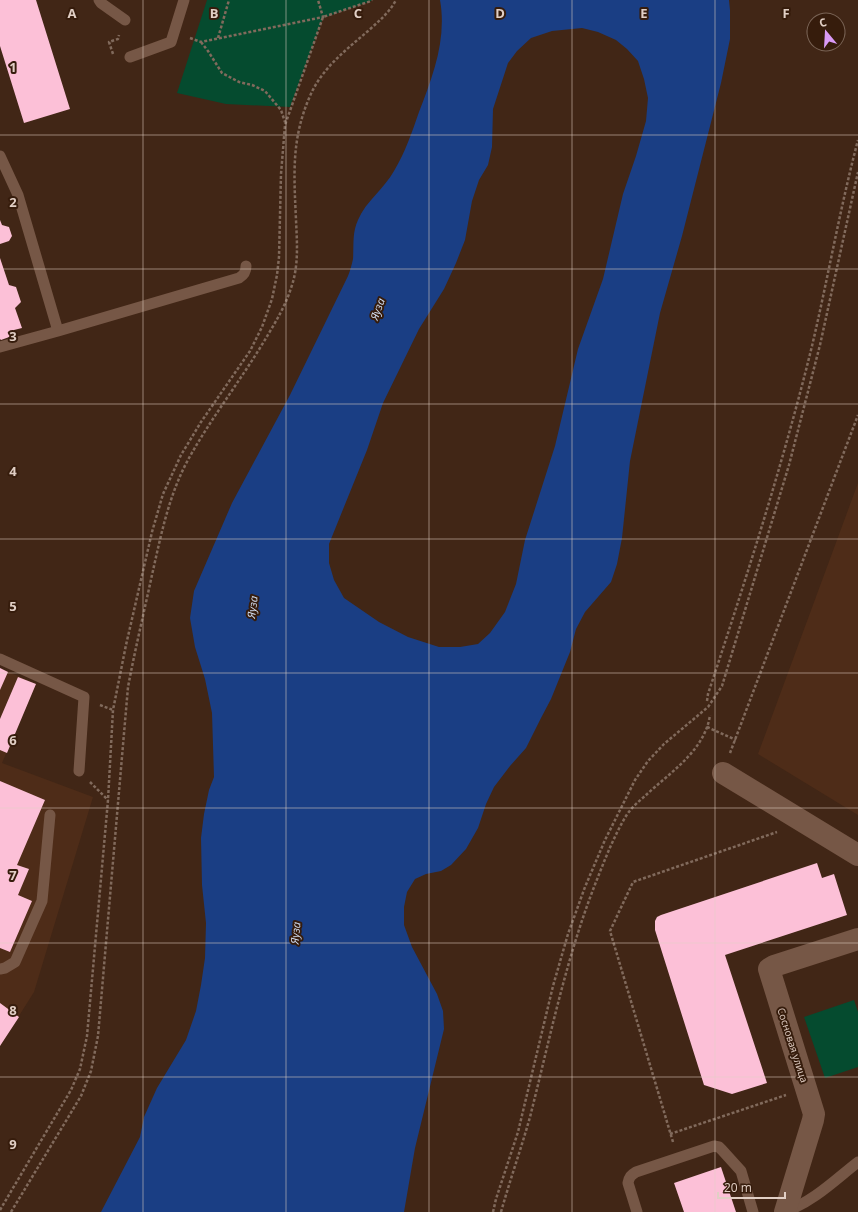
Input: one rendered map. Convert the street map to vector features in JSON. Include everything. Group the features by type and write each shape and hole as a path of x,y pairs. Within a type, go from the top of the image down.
{"street":[{"path":"723,772 858,855"},
{"name":"Сосновая улица","path":"786,1211 813,1120 813,1107 769,969 774,966 858,939"}],"lane":[{"path":"100,0 101,3 125,20"},
{"path":"130,57 170,42 184,0"},
{"path":"0,156 18,195 58,330"},
{"path":"0,347 239,278 244,275 246,266"},
{"path":"0,659 84,697 79,771"},
{"path":"0,970 15,962 42,901 50,815"},
{"path":"637,1212 628,1183 628,1179 631,1175 709,1147 719,1147 737,1166 753,1212"},
{"path":"786,1211 798,1207 816,1195 858,1162"}],"path":[{"path":"218,38 229,0"},
{"path":"0,1210 71,1090 80,1069 87,1036 108,800 113,710 126,645 152,532 163,494 181,455 201,422 250,351 262,327 272,299 280,257 281,174 285,124 323,18 318,0"},
{"path":"201,42 323,18 371,2 372,0"},
{"path":"11,1212 81,1096 91,1070 98,1036 128,687 162,533 172,496 188,460 256,355 281,312 291,288 296,270 298,254 294,174 296,143 302,116 310,94 333,62 387,14 396,0"},
{"path":"174,32 201,42 222,73 239,82 252,85 265,92 281,110 285,124"},
{"path":"112,40 109,42 114,55"},
{"path":"707,701 738,604 792,420 812,345 831,254 858,140"},
{"path":"493,1212 518,1132 553,986 568,934 585,887 605,840 635,780 648,761 664,744 708,707 722,686 789,465 820,345 858,172"},
{"path":"723,772 858,415"},
{"path":"501,1212 529,1118 569,960 583,916 601,870 616,836 632,808 695,748 707,727 710,716"},
{"path":"707,727 736,740"},
{"path":"79,771 108,800"},
{"path":"678,1158 610,931 633,882 805,822"},
{"path":"670,1134 807,1088"}],"shaded area":[{"path":"858,483 858,815 758,754"},
{"path":"0,668 36,684 2,763 93,797 34,992 0,1046"}],"green space":[{"path":"207,0 372,0 323,18 290,107 226,104 177,93"},
{"path":"854,1000 858,1012 858,1067 825,1078 804,1017"}],"water":[{"name":"Яуза","path":"440,0 729,0 730,39 721,83 682,236 660,313 630,461 622,538 617,564 611,582 585,612 576,629 570,652 551,699 526,748 494,787 486,804 478,828 466,849 451,865 441,871 426,874 415,879 407,892 404,907 404,925 412,947 437,994 443,1011 444,1029 415,1148 404,1212 101,1212 140,1137 144,1117 157,1088 186,1040 196,1011 201,985 205,958 206,923 202,885 201,838 209,790 214,777 212,713 205,679 195,647 190,618 194,591 232,503 290,395 348,276 353,259 354,234 361,213 390,177 405,150 434,71 442,29","holes":["582,28 598,32 616,40 638,61 648,98 646,121 623,194 603,279 578,349 555,446 525,540 516,584 505,612 490,633 478,644 460,647 439,647 408,637 379,622 344,598 334,580 329,563 329,544 367,450 383,403 419,329 444,289 465,240 472,201 479,180 488,165 492,147 493,109 508,63 517,51 531,38 552,31"]}],"building":[{"path":"0,0 36,0 70,109 24,123 0,46"},
{"path":"0,220 2,225 9,227 12,236 9,241 0,244"},
{"path":"0,258 9,285 16,287 21,302 15,308 22,328 14,330 12,336 1,340 0,339"},
{"path":"0,668 8,672 0,690"},
{"path":"18,677 36,684 7,753 0,750 0,719"},
{"path":"0,781 45,800 17,865 29,869 18,895 32,901 10,952 0,948"},
{"path":"817,863 822,878 834,874 847,915 725,955 767,1083 732,1094 704,1085 655,930 655,921 657,917"},
{"path":"0,1003 19,1017 0,1046"},
{"path":"721,1167 736,1212 684,1212 674,1183"}]}
